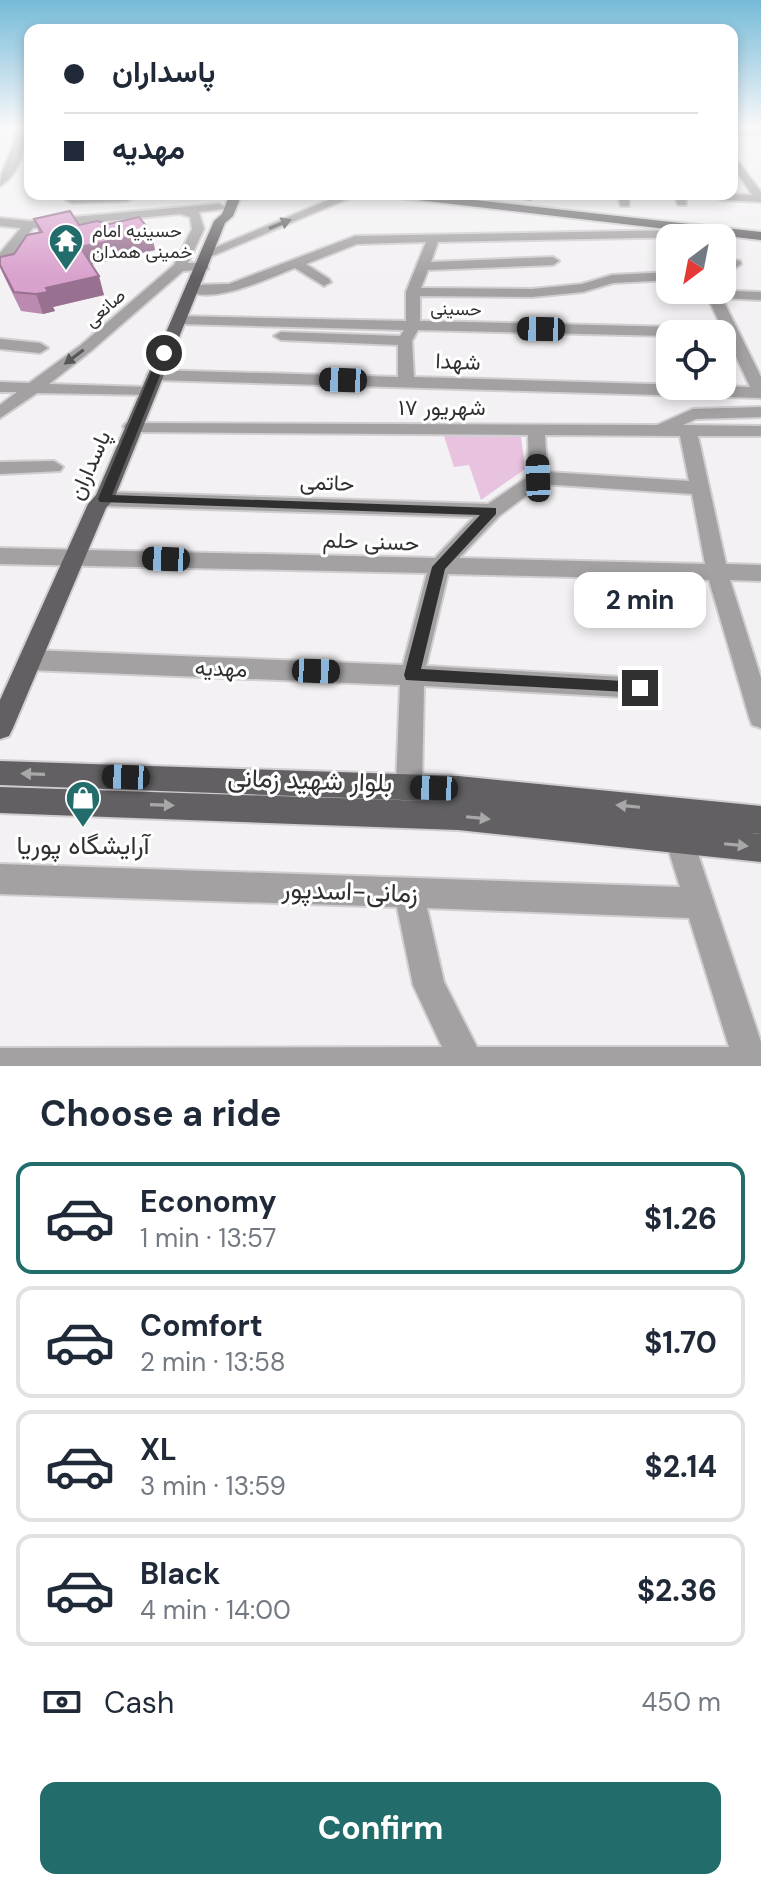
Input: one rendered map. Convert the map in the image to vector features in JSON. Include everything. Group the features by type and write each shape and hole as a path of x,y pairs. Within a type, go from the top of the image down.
{"main road":[{"name":"پاسداران","path":"0,728 98,504 104,499 205,260 220,214 227,216 231,200"},
{"path":"455,200 656,228"},
{"path":"736,235 761,236"},
{"name":"بلوار شهید زمانی","path":"0,773 458,789 761,820"},
{"name":"بلوار شهید زمانی","path":"0,800 458,816 761,848"}],"street":[{"path":"747,179 761,199"},
{"path":"738,198 761,199"},
{"path":"59,222 73,200"},
{"path":"180,267 205,260 340,200"},
{"path":"530,208 530,224"},
{"path":"180,267 198,229 196,215 182,211"},
{"path":"0,222 29,225 182,211 220,214"},
{"path":"482,220 488,238"},
{"path":"0,261 29,225"},
{"path":"192,289 231,288 355,240 656,233"},
{"path":"406,382 405,341 413,326 413,292 433,239"},
{"path":"424,266 553,261"},
{"path":"295,262 324,282"},
{"name":"صانعی","path":"0,413 86,348 180,267"},
{"path":"413,292 532,293 583,288 612,279 656,277"},
{"path":"736,294 761,296"},
{"path":"176,326 405,341"},
{"name":"حسینی","path":"176,326 413,326 656,331"},
{"path":"736,341 761,392"},
{"path":"0,344 40,348"},
{"name":"شهدا","path":"0,387 406,382 761,392"},
{"name":"۱۷ شهریور","path":"656,430 693,414 761,412"},
{"name":"۱۷ شهریور","path":"132,427 761,431"},
{"path":"536,429 538,478"},
{"path":"688,430 717,572 755,676 761,717"},
{"path":"0,468 54,467"},
{"path":"409,787 412,675 439,567 492,511 538,478 702,488"},
{"name":"حاتمی","path":"104,499 492,511"},
{"name":"حسنی حلم","path":"0,556 761,573"},
{"name":"مهدیه","path":"30,660 412,675 640,688"},
{"path":"0,1065 752,1065 679,839"},
{"name":"زمانی-اسدپور","path":"0,879 699,903"},
{"path":"409,893 429,985 468,1065"}],"shaded area":[{"path":"444,436 521,437 525,469 481,500 469,465 454,467"}],"building":[{"path":"70,211 79,225 97,221 109,224 139,217 151,232 80,247 99,276 46,288 48,292 14,292 0,265 0,257 14,254 27,235 42,232 34,219"}],"place":[{"name":"حسینیه امام خمینی همدان","path":"66,272"},
{"name":"آرایشگاه پوریا","path":"83,829"}],"route":[{"path":"164,353 104,499 492,511 439,567 412,675 640,688"}]}
